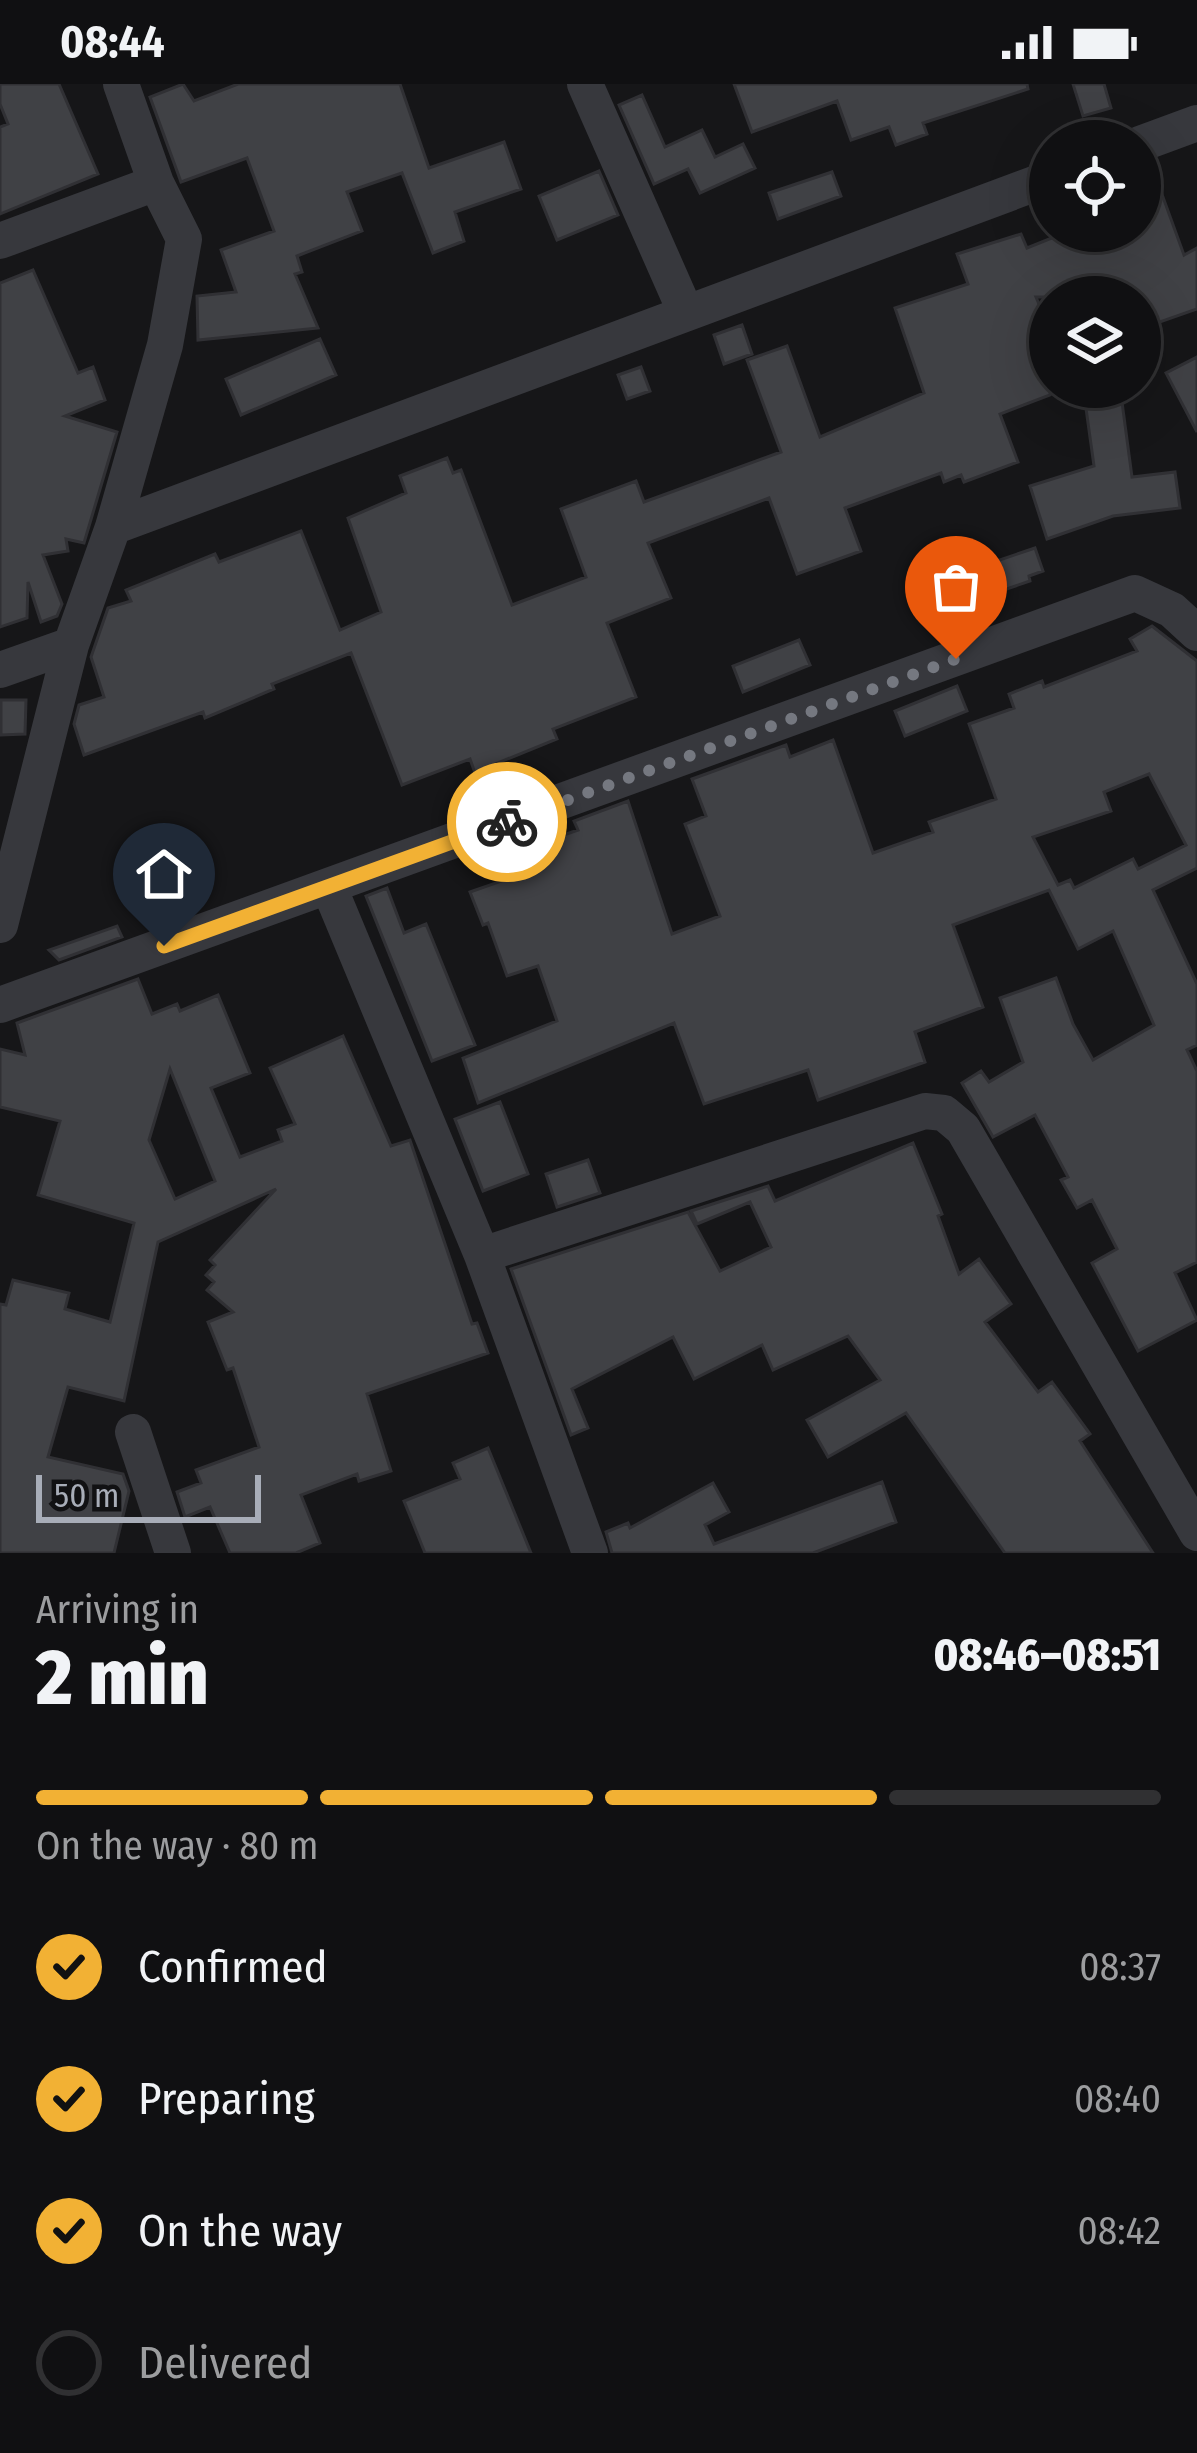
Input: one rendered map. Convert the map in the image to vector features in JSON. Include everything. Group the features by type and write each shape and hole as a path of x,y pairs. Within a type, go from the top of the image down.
{"street":[{"path":"0,925 71,645 113,527 165,345 184,239 156,183 121,84"},
{"path":"585,84 686,313"},
{"path":"1161,136 1197,123"},
{"path":"0,241 156,183"},
{"path":"113,527 1029,186"},
{"path":"0,1005 1136,593 1172,610 1197,633"},
{"path":"0,670 71,645"},
{"path":"329,887 482,1255 590,1553"},
{"path":"482,1255 926,1111 944,1113 963,1129 1197,1533"},
{"path":"133,1432 173,1553"}],"building":[{"path":"0,84 59,84 98,174 0,214 0,127 8,124 0,104"},
{"path":"183,84 194,101 238,84 400,84 429,168 504,142 521,189 455,212 464,241 433,253 402,173 347,192 362,231 297,256 302,272 295,274 318,328 198,340 197,296 236,292 221,250 274,231 247,158 181,182 150,97"},
{"path":"734,84 1027,84 1028,89 923,123 927,134 896,145 889,127 851,140 837,101 752,132"},
{"path":"1073,84 1104,84 1111,108 1083,116"},
{"path":"642,95 665,147 702,130 715,157 743,144 755,168 700,193 688,169 654,184 619,105"},
{"path":"599,171 618,215 557,240 539,196"},
{"path":"832,172 841,196 778,219 769,193"},
{"path":"1161,192 1184,255 1197,248 1197,309 1161,322 1161,276 1029,276 1029,403 1000,414 1018,462 964,482 961,475 944,482 941,473 845,508 861,551 797,574 769,498 648,543 671,598 607,623 636,697 553,729 557,739 495,764 501,779 480,787 470,759 402,785 351,653 272,684 274,689 205,718 203,712 84,755 74,724 79,705 104,697 91,657 108,608 131,601 126,590 215,554 219,562 301,531 340,630 381,612 348,518 406,493 400,476 447,458 453,473 461,470 512,605 586,577 561,509 636,481 644,502 781,452 747,360 787,346 820,437 924,393 895,308 968,284 957,254 1021,234 1029,252 1161,252"},
{"path":"33,270 78,373 93,367 105,400 65,416 117,432 84,543 66,539 68,551 43,555 62,604 57,616 41,622 28,582 27,618 0,627 0,283"},
{"path":"742,325 752,354 724,364 714,335"},
{"path":"320,339 336,375 241,415 226,379"},
{"path":"1197,357 1197,432 1166,373"},
{"path":"641,367 650,391 627,399 618,375"},
{"path":"1086,408 1123,408 1132,477 1175,472 1180,508 1113,516 1047,539 1030,486 1094,466"},
{"path":"1035,548 1043,571 1029,576 1030,581 992,594 982,566"},
{"path":"1152,626 1197,661 1197,868 1153,890 1197,984 1197,1045 1187,1050 1197,1071 1197,1262 1175,1273 1197,1320 1138,1351 1092,1263 1117,1249 1092,1200 1077,1208 1061,1180 1068,1177 1035,1115 993,1137 962,1083 981,1071 989,1082 1023,1062 1000,998 1056,978 1093,1060 1154,1025 1113,931 1078,949 1049,890 953,925 983,1007 915,1032 925,1062 818,1100 808,1070 704,1104 674,1023 478,1103 463,1058 557,1021 538,966 507,976 488,923 483,925 470,892 527,872 520,850 578,830 574,821 628,801 672,934 720,916 685,824 706,816 692,779 786,745 790,757 833,740 873,853 933,832 929,822 996,799 969,724 1014,708 1009,694 1042,681 1044,687 1137,651 1130,639","holes":["1149,774 1186,845 1138,869 1133,859 1074,888 1070,880 1058,885 1033,837 1111,811 1104,792"]},
{"path":"799,640 810,665 743,692 733,666"},
{"path":"957,686 967,711 905,736 895,711"},
{"path":"1,700 26,700 25,734 1,735"},
{"path":"387,888 404,933 426,924 475,1045 432,1061 366,896"},
{"path":"117,926 122,937 59,960 49,950"},
{"path":"138,979 152,1014 177,1004 180,1011 218,995 250,1073 211,1088 240,1157 282,1141 278,1130 295,1124 270,1068 343,1036 391,1146 410,1140 472,1324 477,1323 488,1353 367,1394 391,1471 359,1481 357,1474 301,1495 320,1543 296,1553 230,1553 210,1507 185,1517 177,1492 201,1483 196,1470 259,1447 233,1368 227,1370 208,1322 233,1312 207,1290 214,1282 206,1275 215,1265 210,1260 276,1189 158,1242 124,1401 68,1387 48,1457 123,1474 129,1491 114,1553 0,1553 0,1304 6,1305 13,1280 69,1293 65,1309 110,1322 134,1223 38,1195 60,1121 0,1107 0,1049 25,1055 17,1023","holes":["170,1069 215,1181 175,1199 149,1140"]},
{"path":"500,1102 528,1174 483,1191 455,1119"},
{"path":"913,1143 942,1214 938,1216 959,1274 979,1259 1011,1304 985,1322 1038,1392 1052,1382 1090,1434 1080,1441 1153,1553 1005,1553 906,1413 828,1457 807,1420 880,1380 848,1336 773,1370 762,1345 694,1379 673,1337 572,1389 588,1428 571,1435 511,1269 688,1212 720,1271 771,1247 750,1202 697,1224 691,1211 768,1186 775,1201"},
{"path":"588,1160 600,1193 557,1207 546,1174"},
{"path":"488,1448 531,1553 425,1553 404,1501 460,1479 453,1463"},
{"path":"882,1482 896,1522 813,1553 612,1553 606,1532 628,1523 630,1528 713,1483 729,1512 705,1525 714,1544"}],"way so far":[{"path":"507,822 956,659"}],"route":[{"path":"164,946 507,822"}]}
